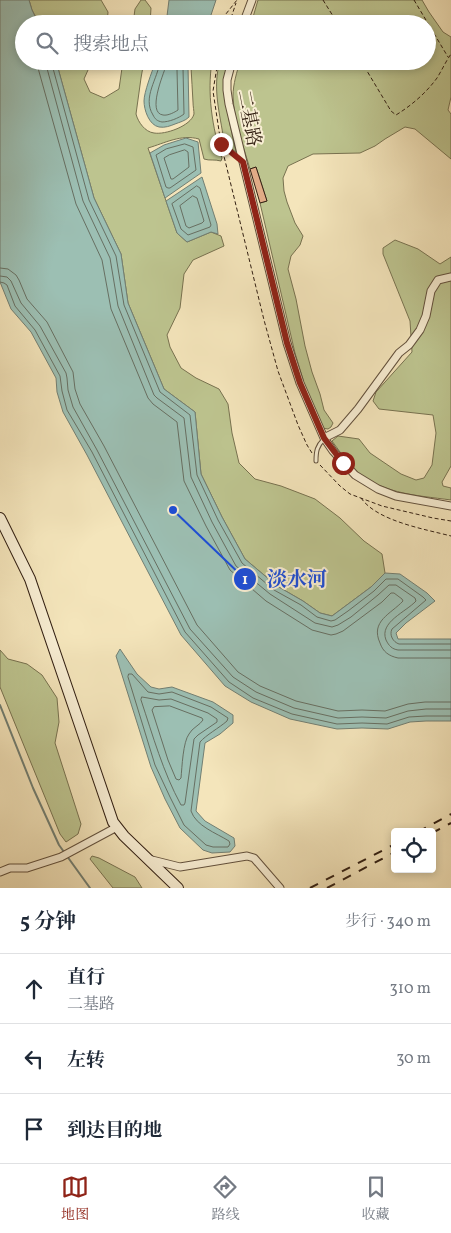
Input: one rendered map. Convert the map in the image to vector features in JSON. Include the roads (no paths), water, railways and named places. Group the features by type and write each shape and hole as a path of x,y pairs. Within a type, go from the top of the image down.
{"street":[{"path":"246,15 252,0"},
{"name":"二基路","path":"230,70 227,80 228,104 287,343 300,383 324,438 355,475 378,489 396,496 451,506"},
{"path":"324,438 340,430 358,410 398,353 409,345 420,330 426,316 431,291 438,280 451,277"},
{"path":"0,518 30,579 113,822 124,836 178,888"},
{"path":"0,872 10,868 27,868 61,857 118,827"},
{"path":"148,858 180,867 247,856 254,858 280,888"}],"lane":[{"path":"316,460 316,452 324,438"}],"water":[{"path":"0,0 29,0 34,15 15,15 15,70 58,70 94,198 121,254 128,303 164,389 195,412 201,474 245,559 277,586 320,613 332,616 371,587 385,573 400,574 427,593 435,601 396,633 398,639 451,639 451,721 410,722 388,729 337,729 290,719 251,702 225,686 181,635 63,412 57,392 56,378 31,332 11,309 0,282"},
{"path":"169,0 216,0 211,15 167,15"},
{"path":"152,70 188,70 189,117 169,126 155,126 148,117 144,105"},
{"path":"186,138 198,142 201,173 165,198 150,153 164,145"},
{"path":"202,177 217,224 218,234 211,232 187,242 177,233 166,201"},
{"path":"120,649 137,674 151,687 159,689 172,687 213,702 233,715 233,723 205,743 196,811 205,821 234,838 235,846 230,852 212,853 203,850 180,828 151,767 116,656"}],"waterway":[{"path":"0,705 33,788 59,845 90,888"}],"railway":[{"path":"425,828 451,814"},
{"path":"436,831 451,823"},
{"path":"310,888 391,846"},
{"path":"327,888 391,854"}],"place":[{"name":"淡水河","path":"173,510"}]}
